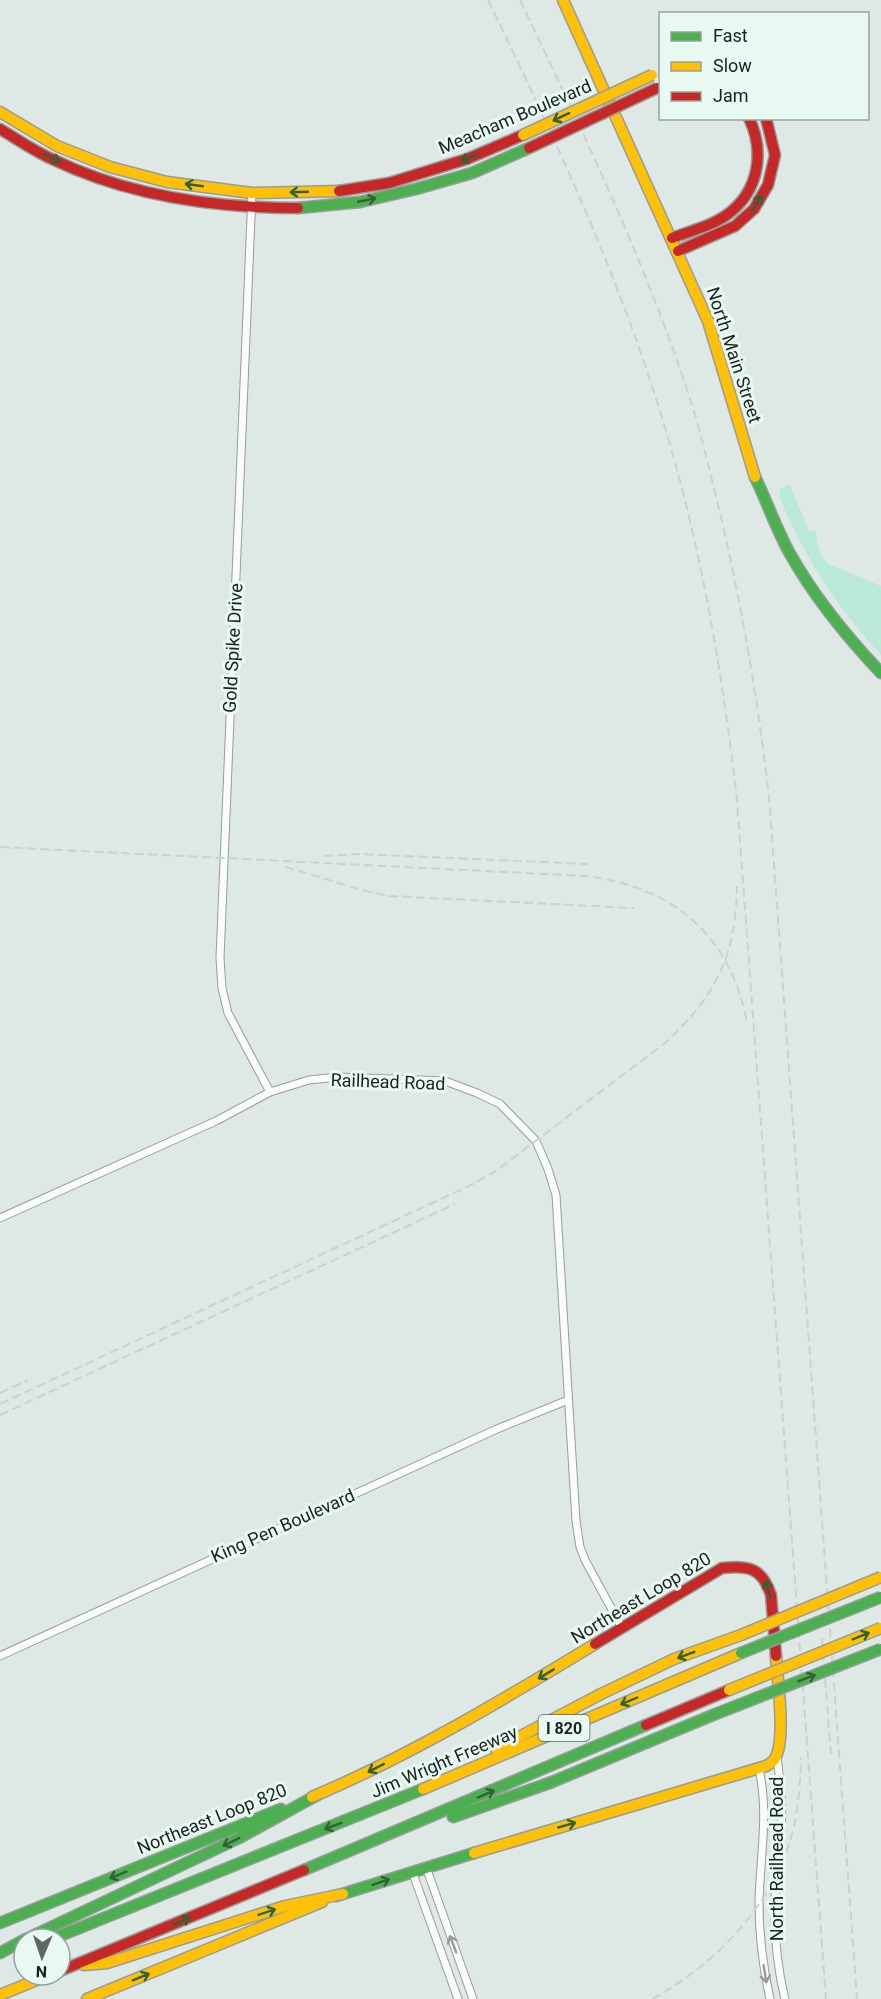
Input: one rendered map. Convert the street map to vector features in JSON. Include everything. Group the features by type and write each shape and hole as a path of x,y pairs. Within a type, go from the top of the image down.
{"main road":[{"name":"North Main Street","path":"563,0 708,321 755,476 789,552 846,636 881,673"},
{"name":"Meacham Boulevard","path":"4,114 57,146 110,167 167,182 252,193 346,191 381,185 467,159 656,73"},
{"name":"Meacham Boulevard","path":"1,129 51,159 106,181 164,196 251,208 309,208 360,202 416,189 472,172 659,88"},
{"path":"1,129 4,114"},
{"path":"672,238 727,214 743,200 754,180 760,155 754,126 750,120"},
{"path":"678,251 735,226 754,209 768,185 774,155 766,120"},
{"name":"Northeast Loop 820","path":"0,1923 362,1776 493,1706 722,1568 753,1569 764,1577 771,1595 779,1701 780,1744 776,1755"},
{"path":"387,1804 674,1659 741,1635 881,1577"},
{"name":"Jim Wright Freeway","path":"72,1931 387,1804 741,1653 881,1597"},
{"name":"I 820","path":"72,1966 881,1628"},
{"path":"413,1825 447,1819 520,1795 600,1764 713,1715 881,1649"},
{"path":"87,1999 343,1894 412,1871 759,1769 766,1766 776,1755"},
{"path":"52,1927 239,1838 319,1794"},
{"path":"72,1968 107,1963 285,1906 343,1894"},
{"path":"0,1995 20,1987"}],"street":[{"name":"Gold Spike Drive","path":"252,193 220,958 222,988 228,1013 270,1092"},
{"name":"Railhead Road","path":"0,1218 216,1121 270,1092 309,1080 337,1077 445,1081 500,1104 536,1141 556,1195 576,1521 580,1547 622,1628"},
{"name":"King Pen Boulevard","path":"0,1656 497,1429 568,1400"},
{"name":"North Railhead Road","path":"776,1755 781,1829 775,1889 775,1931 778,1966 785,1999"},
{"name":"North Railhead Road","path":"759,1769 764,1800 760,1889 761,1944 770,1999"},
{"path":"426,1867 473,1999"},
{"path":"412,1871 458,1999"},
{"path":"760,1889 775,1889"}],"green space":[{"path":"790,485 809,531 816,531 819,549 828,564 881,586 881,655 836,600 810,560 779,496 781,488"}],"railway":[{"path":"488,0 586,212 649,375 690,522 718,661 737,801 826,1999"},
{"path":"520,0 613,200 674,353 692,405 707,460 747,644 769,796 857,1999"},
{"path":"0,847 586,876 617,882 646,891 671,904 693,921 712,941 727,964 739,992 747,1023"},
{"path":"324,856 359,854 588,864"},
{"path":"285,867 390,896 634,908"},
{"path":"0,1404 473,1184 496,1171 665,1043 683,1026 710,991 720,973 732,933 737,886"},
{"path":"0,1415 455,1204"},
{"path":"0,1393 28,1380"},
{"path":"822,1638 831,1755"},
{"path":"652,1999 698,1969 719,1950 756,1909 771,1885 792,1834 799,1796 801,1757"}],"traffic: fast":[{"path":"298,208 360,202 416,189 472,173 529,148"},
{"path":"755,477 784,543 809,585 843,630 881,673"},
{"path":"741,1653 881,1597"},
{"path":"713,1715 881,1649"},
{"path":"453,1817 552,1782 713,1715"},
{"path":"304,1870 646,1725"},
{"path":"72,1931 423,1789"},
{"path":"51,1927 239,1838 319,1794"},
{"path":"0,1923 281,1809"},
{"path":"336,1896 474,1853"},
{"path":"0,1953 12,1946"}],"traffic: slow":[{"path":"563,0 708,321 755,477"},
{"path":"523,135 652,75"},
{"path":"0,112 57,146 110,167 167,182 252,193 339,191"},
{"path":"741,1635 881,1577"},
{"path":"729,1690 881,1628"},
{"path":"496,1749 674,1659 741,1635"},
{"path":"312,1797 421,1745 595,1644"},
{"path":"423,1789 741,1653"},
{"path":"474,1853 766,1766 774,1760 780,1740 776,1656"},
{"path":"84,1965 107,1963 285,1906 343,1894"},
{"path":"87,1999 322,1902"},
{"path":"0,1995 20,1987"}],"traffic: jam":[{"path":"529,148 657,88"},
{"path":"672,238 722,218 747,194 758,157 757,144 750,120"},
{"path":"678,251 735,226 754,209 768,185 775,155 766,120"},
{"path":"0,129 52,159 81,172 141,191 235,206 298,208"},
{"path":"339,191 389,183 467,159 523,135"},
{"path":"595,1644 722,1568 740,1567 759,1574 771,1595 776,1656"},
{"path":"646,1725 729,1690"},
{"path":"72,1966 304,1870"}]}
